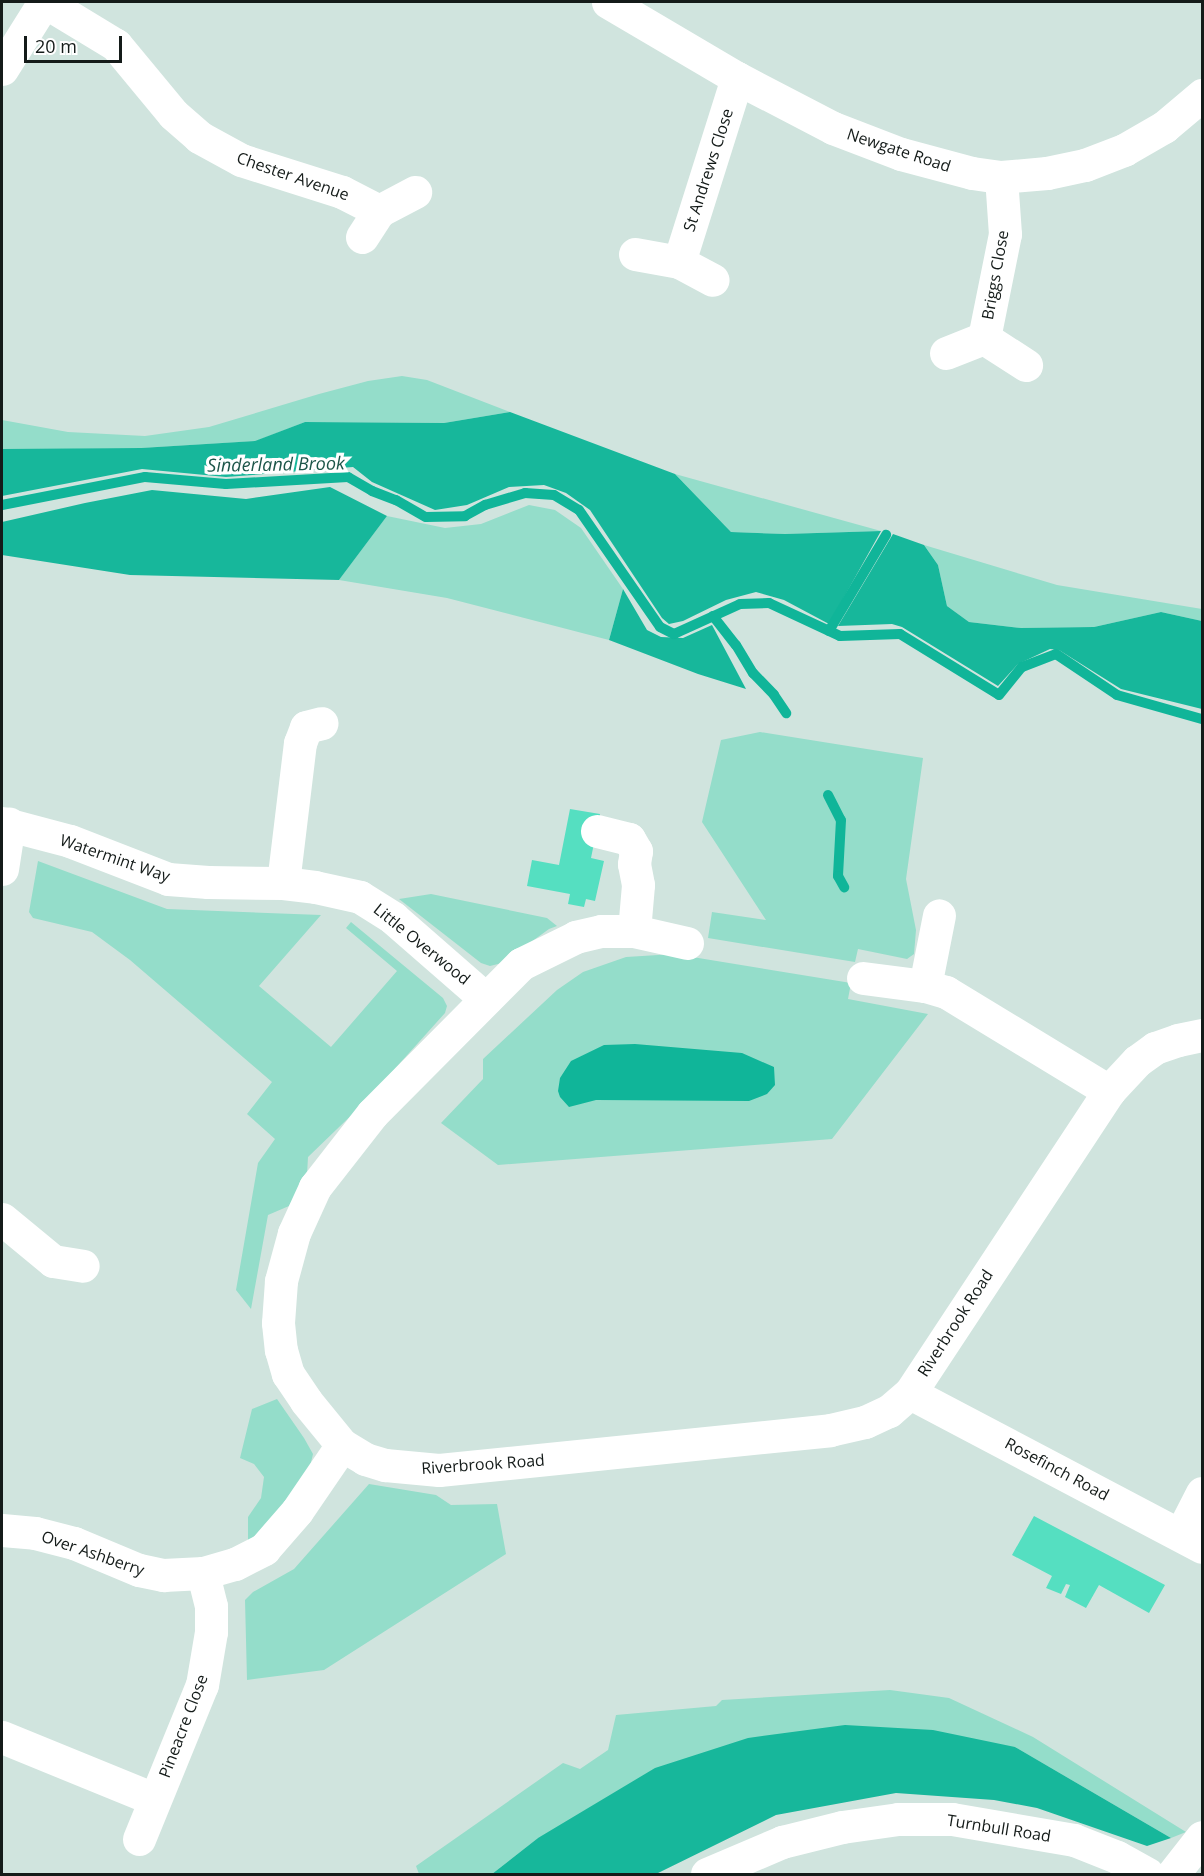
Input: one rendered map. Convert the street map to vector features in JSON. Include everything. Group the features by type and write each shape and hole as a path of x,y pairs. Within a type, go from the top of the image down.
{"street":[{"name":"Chester Avenue","path":"2,69 45,2 116,45 173,114 199,137 241,160 342,192 370,224 415,192"},
{"name":"Newgate Road","path":"608,2 737,78 833,128 901,154 972,173 1001,177 1047,173 1085,165 1124,150 1164,127 1203,95"},
{"name":"St Andrews Close","path":"679,262 737,78"},
{"name":"Briggs Close","path":"984,338 1005,234 1001,177"},
{"path":"635,254 679,262 712,280"},
{"name":"Briggs Close","path":"946,353 984,338"},
{"name":"Briggs Close","path":"984,338 1026,365"},
{"path":"274,883 300,743 306,727 322,723"},
{"path":"2,869 5,823"},
{"name":"Watermint Way","path":"5,823 70,841 168,879 274,883"},
{"path":"597,831 629,839 636,851 634,864 638,885 634,932"},
{"name":"Little Overwood","path":"274,883 315,887 364,898 437,953 486,999"},
{"path":"925,986 939,915"},
{"name":"Riverbrook Road","path":"687,943 634,932 601,932 576,937 521,964 372,1114 335,1158 315,1187 294,1233 281,1281 278,1323 281,1350 288,1374 306,1401 342,1445 365,1459 385,1465 407,1469 450,1469 830,1430 889,1411 910,1393 1110,1091 1137,1061 1155,1048 1203,1035"},
{"path":"862,978 925,986 946,992 1110,1091"},
{"path":"2,1219 53,1261 83,1266"},
{"name":"Rosefinch Road","path":"910,1393 1192,1541"},
{"name":"Over Ashberry","path":"2,1530 35,1533 74,1543 139,1570 163,1575 203,1573 235,1564 264,1550 297,1511 342,1445"},
{"path":"1192,1541 1203,1493"},
{"name":"Pineacre Close","path":"139,1839 204,1678 211,1632 210,1606 203,1573"},
{"path":"2,1737 154,1799"},
{"name":"Turnbull Road","path":"707,1875 782,1842 842,1827 898,1819 952,1819 1074,1840 1117,1857 1148,1875"},
{"path":"1173,1875 1203,1837"}],"shaded area":[{"path":"402,376 427,380 510,412 444,423 305,422 256,441 141,448 2,450 2,420 68,432 145,436 209,427 368,381"},
{"path":"510,412 675,474 731,532 785,534 881,531 829,624 784,600 756,592 726,600 683,621 669,624 662,618 590,510 566,493 544,485 509,487 467,505 435,510 372,482 353,467 226,477 142,469 2,496 2,449 141,448 255,441 305,422 444,423"},
{"path":"675,474 881,531 785,534 731,532"},
{"path":"330,487 387,516 339,580 130,575 2,555 2,522 85,503 152,490 246,499"},
{"path":"529,505 555,510 581,528 623,589 609,640 447,598 339,580 387,516 445,528 481,524"},
{"path":"893,534 924,545 938,565 947,606 969,622 1021,628 1094,627 1161,612 1202,621 1202,709 1121,689 1059,650 1050,649 1018,664 998,686 902,627 892,624 838,626"},
{"path":"924,545 1057,585 1202,609 1202,621 1161,612 1094,627 1021,628 969,622 947,606 938,565"},
{"path":"623,589 647,630 661,637 683,638 712,625 746,689 698,674 609,640"},
{"path":"760,732 923,758 906,879 916,930 914,954 907,959 858,949 855,962 708,938 712,912 766,920 702,822 721,740"},
{"path":"38,861 167,909 321,915 259,986 331,1047 397,971 346,928 351,922 443,998 447,1006 445,1013 365,1102 308,1157 307,1175 289,1206 268,1215 251,1309 236,1290 258,1163 275,1139 247,1114 272,1082 130,960 92,932 33,918 29,912"},
{"path":"431,894 547,918 557,926 549,929 502,963 490,966 481,963 399,899"},
{"path":"674,954 851,983 848,999 928,1014 832,1139 498,1165 441,1123 483,1079 483,1059 557,990 583,972 626,957"},
{"path":"635,1044 742,1053 774,1067 775,1085 767,1094 749,1101 596,1100 569,1107 560,1097 558,1091 560,1078 571,1061 604,1045"},
{"path":"277,1399 313,1454 309,1471 272,1523 248,1541 248,1517 261,1498 264,1477 254,1464 240,1458 252,1409"},
{"path":"369,1484 436,1495 451,1505 497,1504 506,1554 324,1670 247,1680 245,1600 253,1592 294,1569"},
{"path":"890,1690 949,1698 1033,1737 1186,1832 1171,1838 1015,1747 538,1838 492,1874 419,1874 416,1866 563,1763 580,1769 608,1750 616,1715 716,1706 722,1700"},
{"path":"845,1725 933,1730 1015,1747 1171,1838 1147,1846 1037,1808 994,1800 896,1793 776,1815 656,1874 492,1874 538,1838 655,1768 748,1738"}],"building":[{"path":"570,809 600,814 591,858 604,861 595,901 586,899 584,907 568,904 570,894 527,886 532,860 559,865"},
{"path":"1034,1516 1165,1585 1149,1613 1099,1585 1086,1608 1065,1597 1070,1585 1066,1584 1061,1594 1046,1588 1052,1576 1012,1555"}],"waterway":[{"name":"Sinderland Brook","path":"2,505 145,477 226,484 348,477 426,517 465,516 485,505 525,493 554,495 579,510 660,627 674,634 740,604 769,603 840,636 900,634 999,695 1022,667 1056,654 1117,695 1202,719"},
{"path":"829,631 886,535"},
{"path":"713,616 736,645 753,673 774,695 786,713"},
{"path":"828,795 841,820 838,876 844,887"}]}
